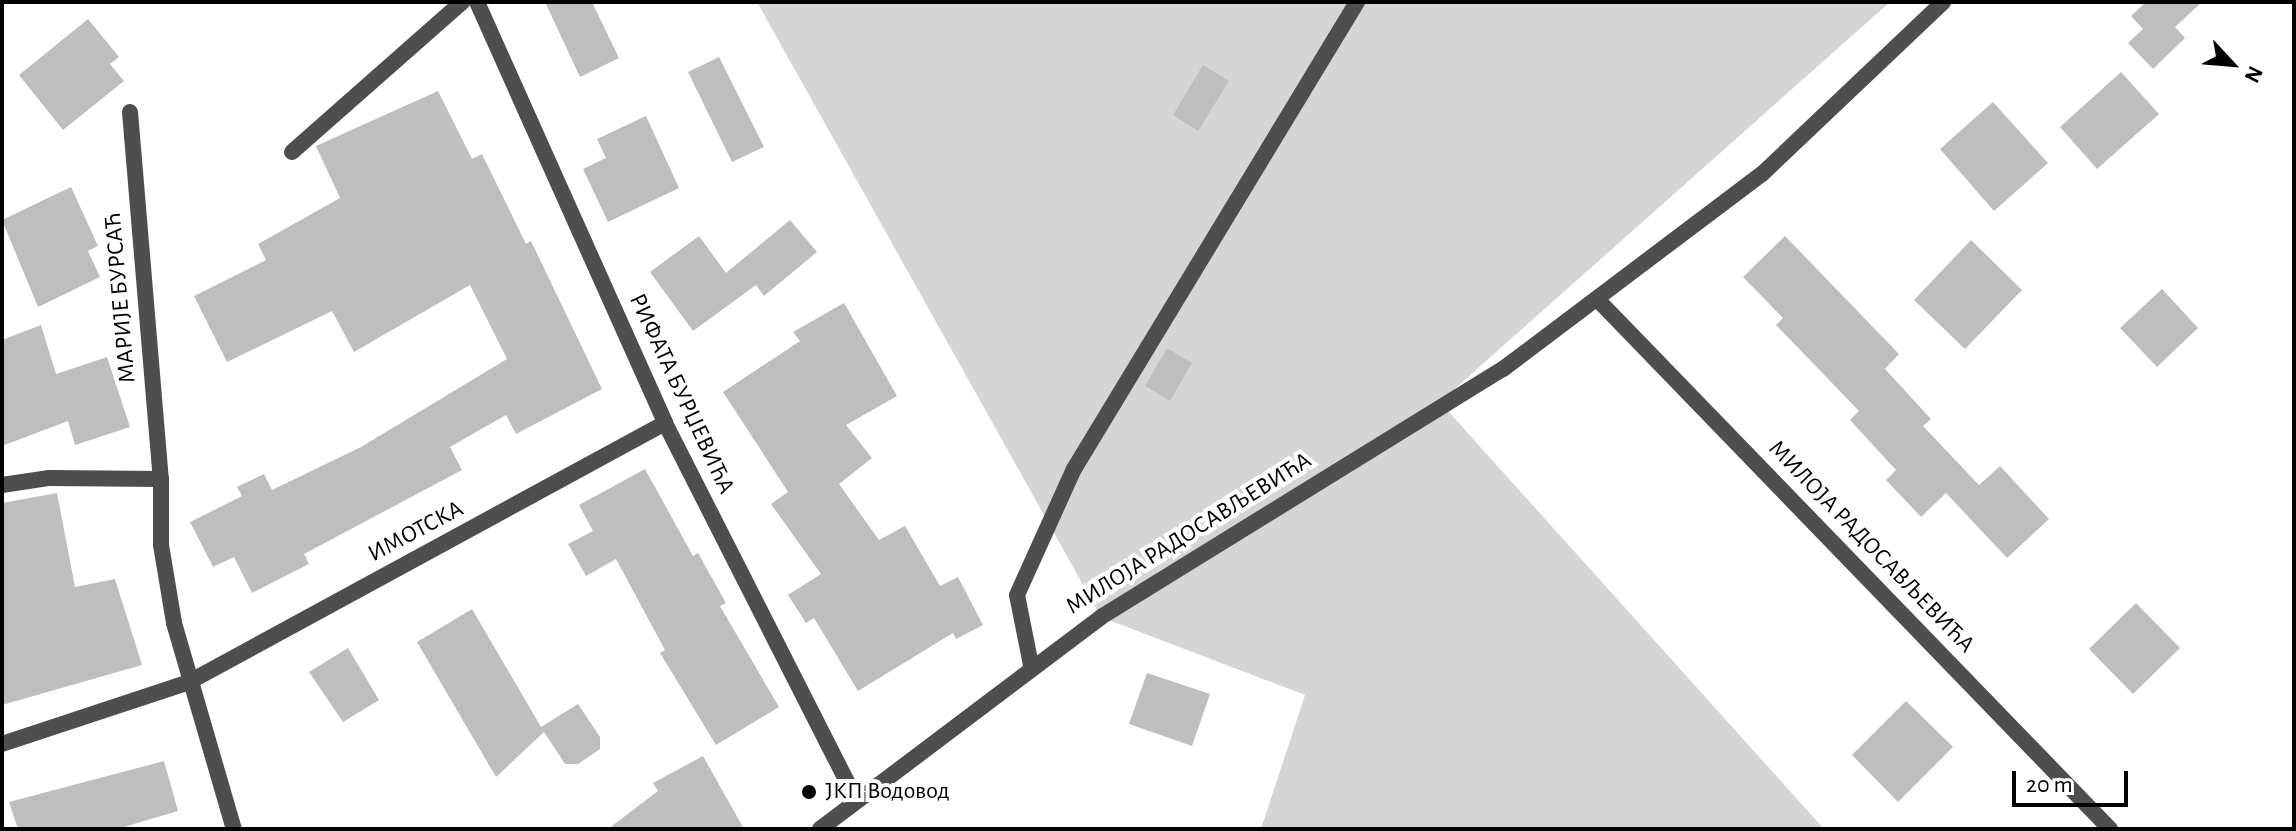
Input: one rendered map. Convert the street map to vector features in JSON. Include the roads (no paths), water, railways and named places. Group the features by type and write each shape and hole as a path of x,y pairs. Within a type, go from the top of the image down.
{"street":[{"path":"292,152 462,2"},
{"name":"РИФАТА БУРЏЕВИЋА","path":"477,2 665,423 856,800"},
{"path":"1031,665 1017,595 1074,469 1357,2"},
{"name":"МИЛОЈА РАДОСАВЉЕВИЋА","path":"820,829 1031,665 1225,537 1503,369 1762,174 1943,2"},
{"name":"МАРИЈЕ БУРСАЋ","path":"130,112 161,479 161,545 189,682 234,829"},
{"name":"МИЛОЈА РАДОСАВЉЕВИЋА","path":"1597,299 2110,829"},
{"name":"ИМОТСКА","path":"189,682 665,423"},
{"path":"2,485 49,478 161,479"},
{"path":"2,744 189,682"}],"place":[{"name":"ЈКП Водовод","path":"809,792"}]}
